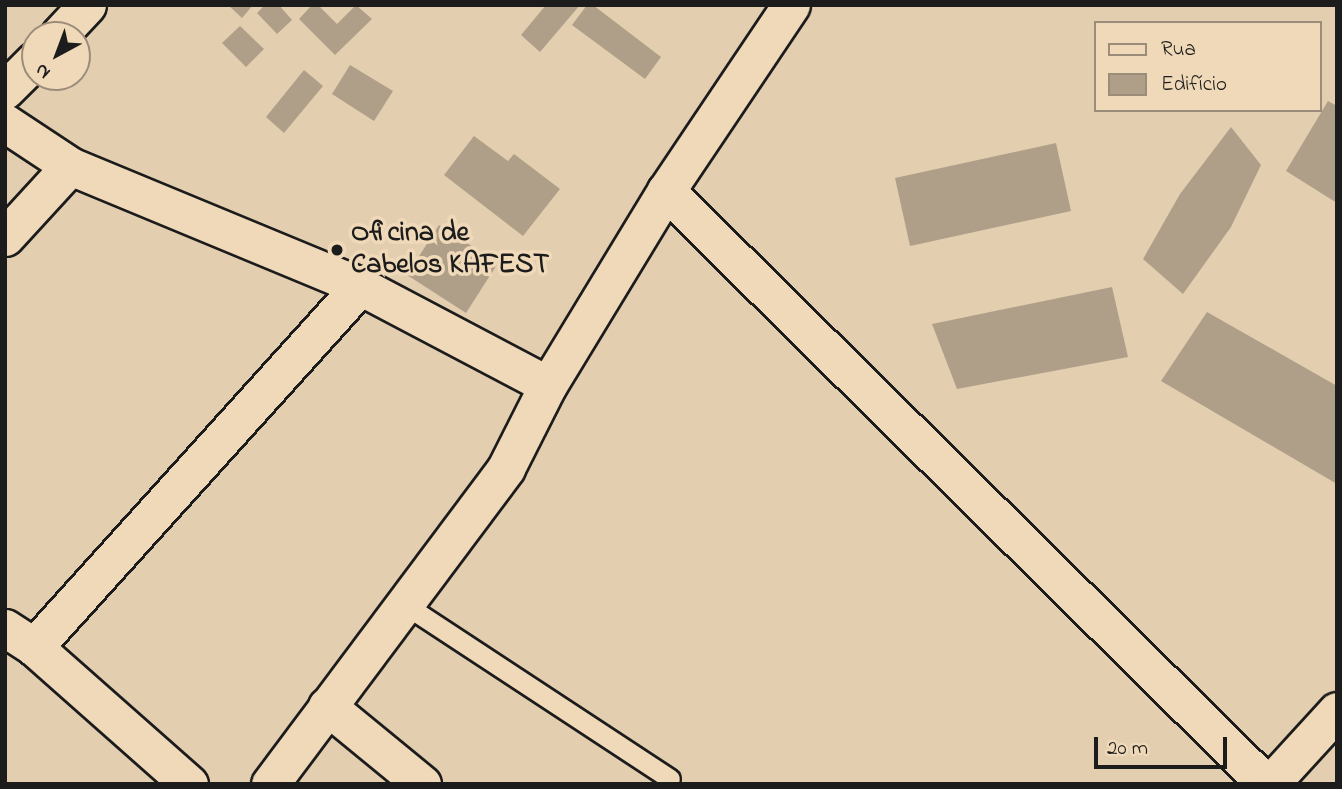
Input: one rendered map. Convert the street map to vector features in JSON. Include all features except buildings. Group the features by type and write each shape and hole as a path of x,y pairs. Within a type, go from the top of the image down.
{"street":[{"path":"73,21 88,5"},
{"path":"270,784 506,468 548,385 666,191 791,5"},
{"path":"5,90 21,74"},
{"path":"5,123 71,166 360,286 548,385"},
{"path":"5,237 71,166"},
{"path":"666,191 1268,784 1337,711"},
{"path":"190,784 20,637 360,286"},
{"path":"327,706 422,784"}],"lane":[{"path":"404,604 670,779"}],"place":[{"name":"Oficina de Cabelos KAFEST","path":"337,250"}]}
